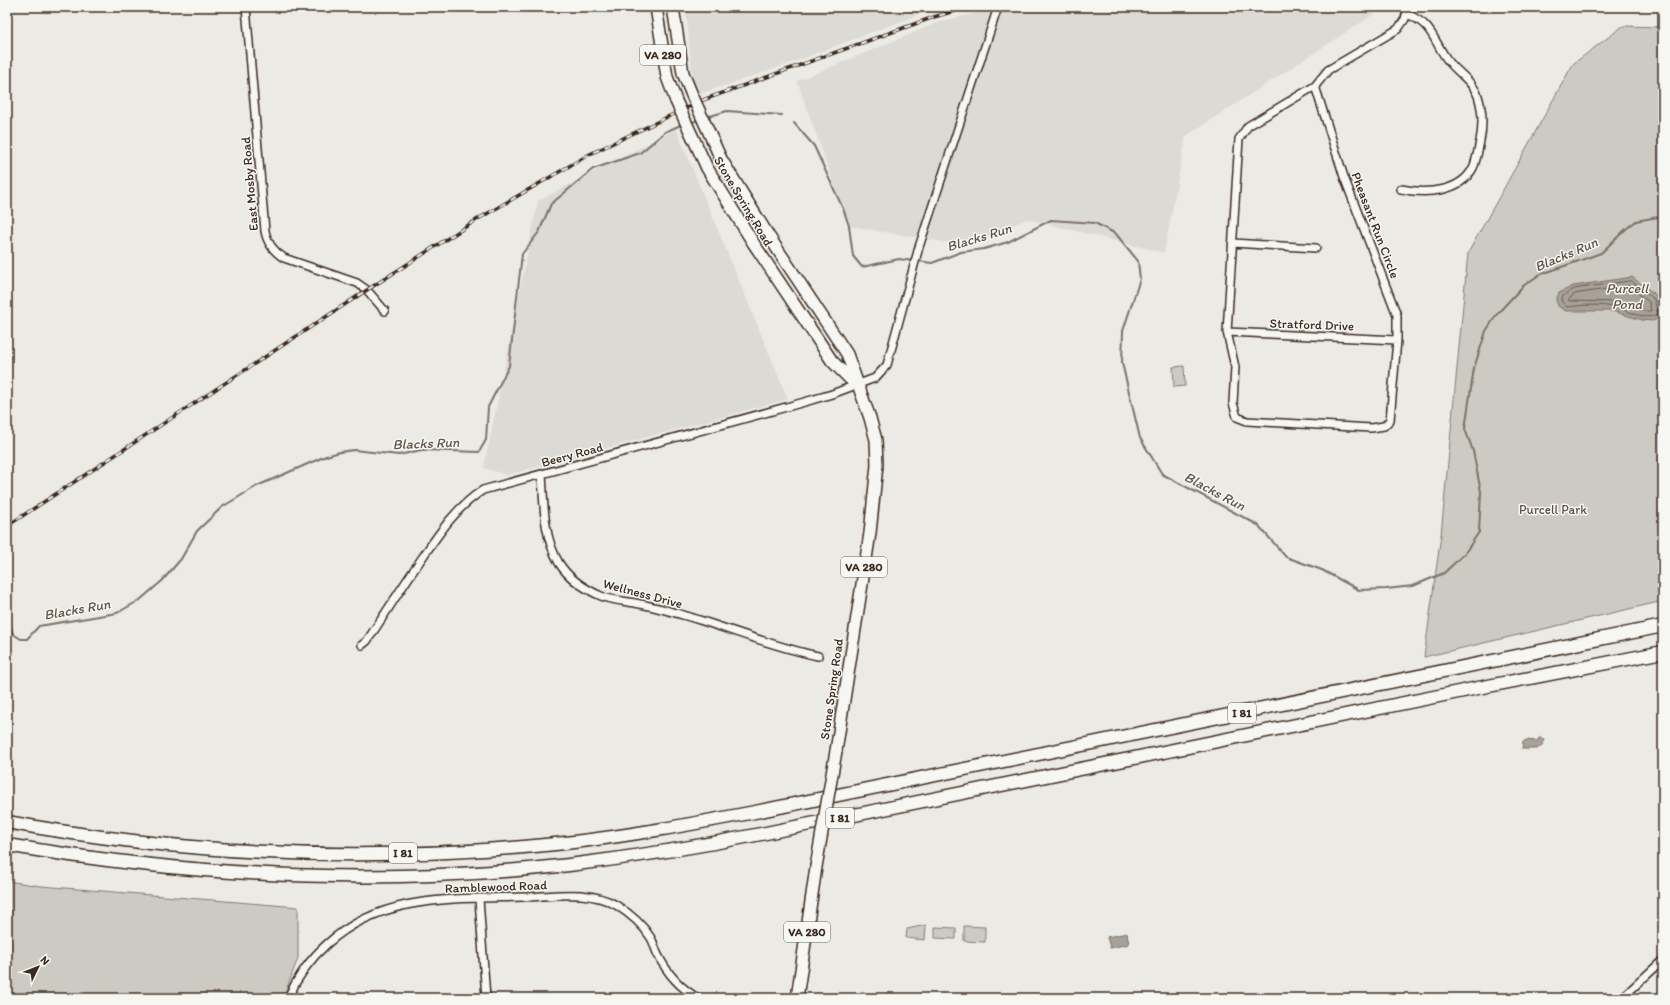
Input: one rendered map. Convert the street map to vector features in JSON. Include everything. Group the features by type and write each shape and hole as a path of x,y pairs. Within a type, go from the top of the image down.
{"highway":[{"name":"I 81","path":"7,822 55,831 153,844 294,853 366,854 458,851 587,840 656,830 798,804 1663,626"},
{"name":"I 81","path":"7,845 146,865 284,875 423,875 569,864 660,852 766,833 1478,688 1663,652"}],"main road":[{"name":"Stone Spring Road","path":"656,7 667,77 676,101 707,168 754,244 832,361 857,385"},
{"name":"Stone Spring Road","path":"672,7 683,72 721,160 768,235 847,354 874,432 877,465 870,533 836,751 816,867 797,998"}],"street":[{"name":"East Mosby Road","path":"246,7 265,231 268,242 275,252 284,258 361,286 385,311"},
{"path":"857,385 875,378 887,365 911,271 998,7"},
{"path":"1315,86 1328,70 1398,29 1404,22 1408,11 1426,25 1448,60 1475,89 1480,106 1482,124 1476,161 1462,180 1450,187 1434,191 1401,189"},
{"name":"Pheasant Run Circle","path":"1315,86 1344,177 1397,316 1397,340 1390,420 1384,426 1371,428 1247,421 1237,417 1233,404 1235,366 1227,332 1241,135 1250,125 1315,86"},
{"path":"1233,243 1316,248"},
{"name":"Stratford Drive","path":"1227,332 1397,340"},
{"name":"Beery Road","path":"362,645 367,641 440,532 468,500 492,486 542,474 777,410 857,385"},
{"name":"Wellness Drive","path":"542,474 545,521 552,548 560,563 571,577 585,588 604,597 641,604 693,618 782,648 818,656"},
{"name":"Ramblewood Road","path":"288,998 301,974 318,953 339,934 365,918 389,908 408,904 479,899 582,895 606,900 617,906 641,926 651,938 669,974 689,993 698,998"},
{"path":"479,899 486,998"},
{"path":"1622,998 1663,960"}],"shaded area":[{"path":"686,7 944,7 925,12 791,63 694,96"},
{"path":"1004,7 1385,7 1186,136 1164,253 1027,219 967,246 849,226 797,81 942,21"},
{"path":"676,129 788,399 507,475 484,468 538,201"}],"green space":[{"name":"Purcell Park","path":"1623,26 1663,27 1663,601 1424,657 1441,535 1468,253 1573,64"},
{"path":"1184,366 1185,386 1174,387 1173,367"},
{"path":"7,881 41,886 298,907 298,958 283,998 7,998"},
{"path":"926,925 925,940 906,938 907,929"},
{"path":"964,926 985,927 985,942 964,941"},
{"path":"935,927 956,928 956,939 935,938"}],"water":[{"name":"Purcell Pond","path":"1632,277 1657,296 1663,316 1653,321 1642,320 1612,311 1566,311 1558,306 1556,300 1559,293 1573,286"},
{"path":"1539,738 1544,740 1543,744 1537,749 1522,749 1523,742 1526,740 1537,741"},
{"path":"1127,933 1129,944 1110,948 1107,937"}],"waterway":[{"name":"Blacks Run","path":"707,117 727,111 782,115"},
{"name":"Blacks Run","path":"689,123 699,120"},
{"name":"Blacks Run","path":"794,123 814,146 844,211 849,226 853,256 862,267 899,259 913,261"},
{"name":"Blacks Run","path":"7,614 13,634 21,639 27,639 39,626 117,613 140,600 162,581 181,559 197,531 222,507 257,486 326,456 354,450 399,455 421,450 479,452 486,440 488,407 509,366 522,254 539,232 551,204 593,169 640,153 665,132 683,124"},
{"name":"Blacks Run","path":"918,261 932,263 961,252 984,249 1008,242 1051,220 1095,223 1116,234 1138,261 1140,279 1123,331 1122,363 1140,438 1162,474 1258,525 1286,557 1322,570 1359,590 1386,589 1413,586 1444,573 1465,553 1479,532 1481,492 1473,451 1465,429 1474,368 1486,331 1497,314 1523,286 1539,275 1601,253 1636,221 1663,216"}],"railway":[{"path":"7,526 478,219 590,154 703,100 934,17 968,7"}]}
